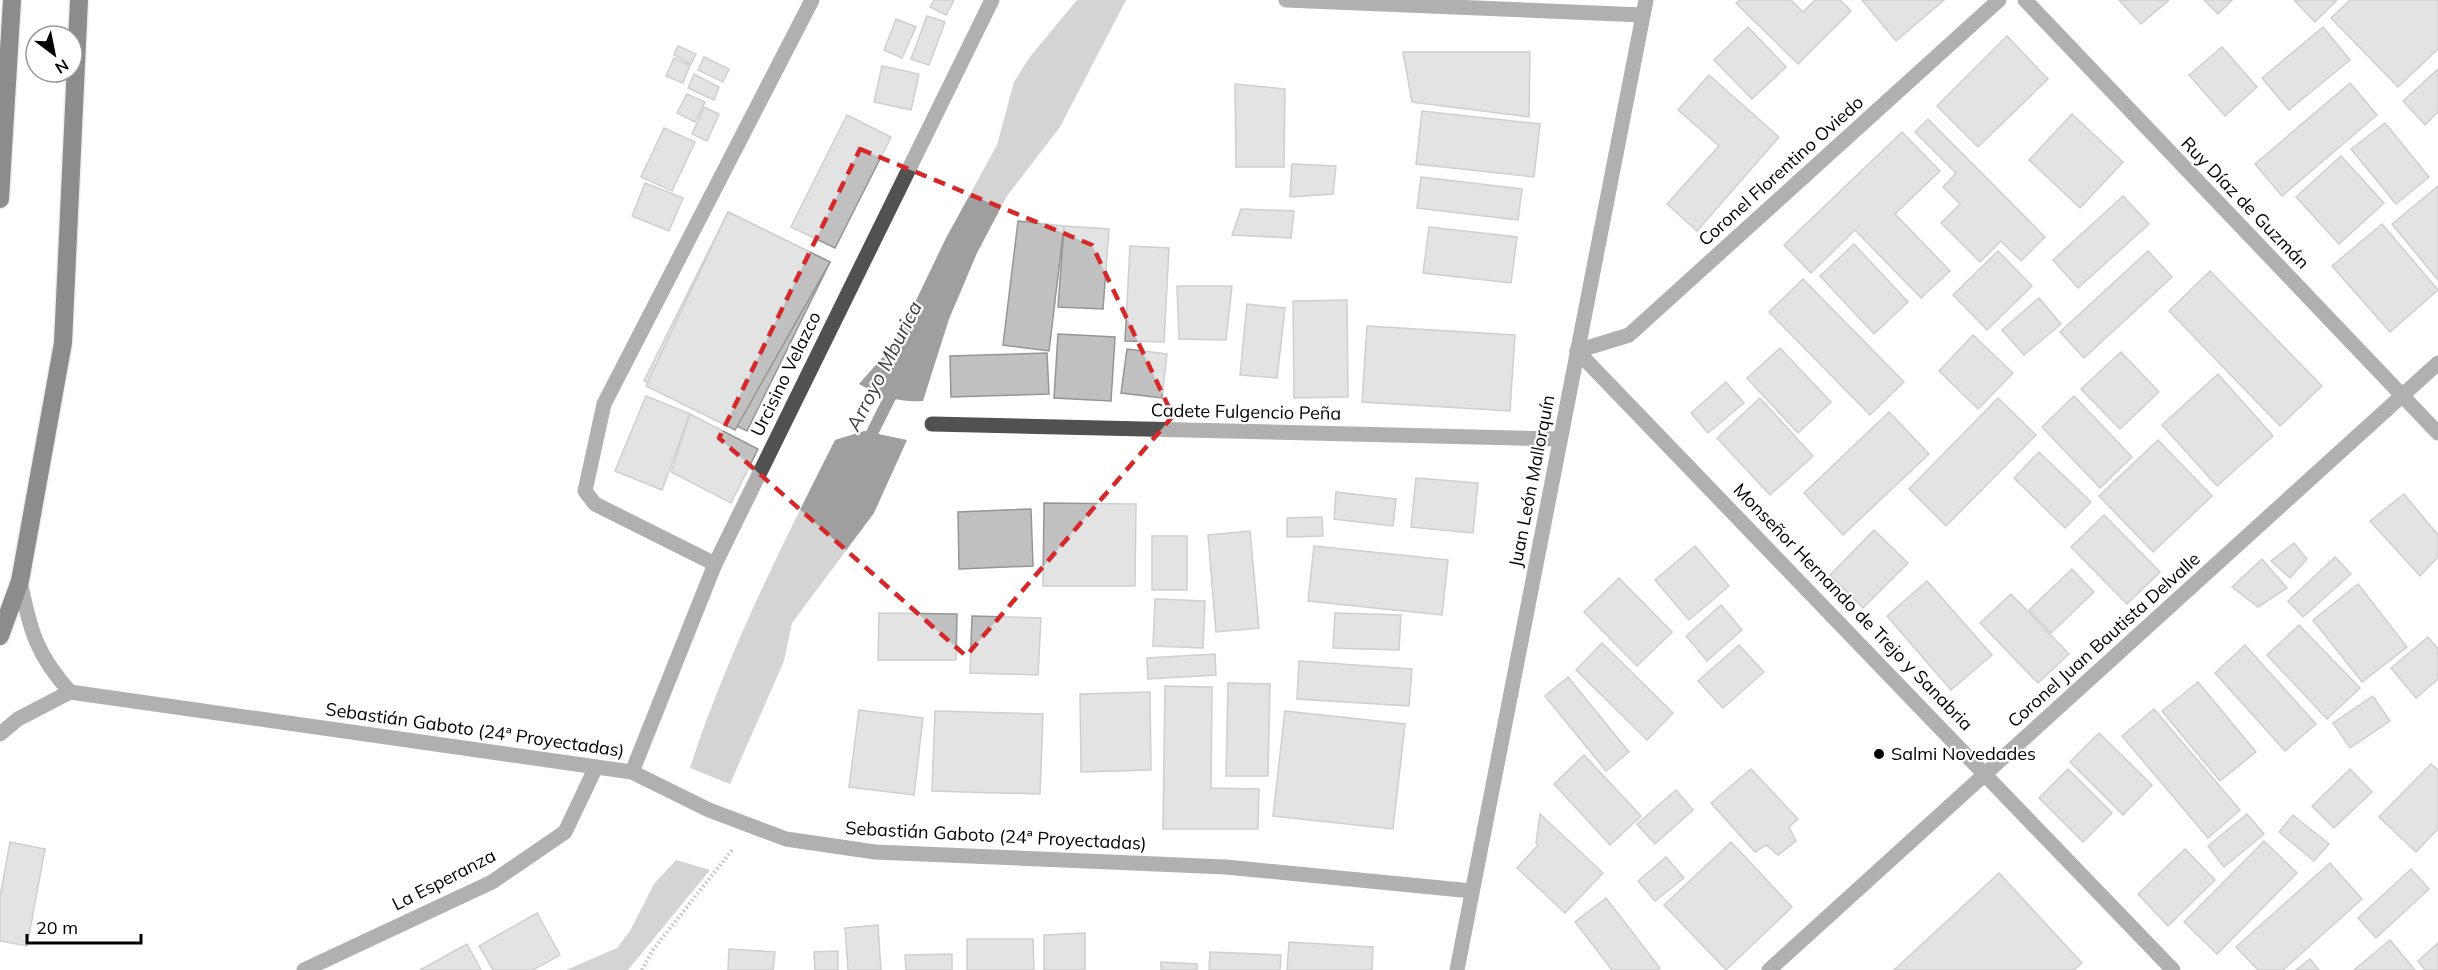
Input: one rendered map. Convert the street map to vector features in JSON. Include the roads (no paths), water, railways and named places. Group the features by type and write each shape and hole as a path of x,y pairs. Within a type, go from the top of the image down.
{"highway":[{"path":"0,199 12,0"},
{"path":"0,636 20,581 63,343 79,0"}],"street":[{"path":"715,564 595,504 585,491 604,404 812,0"},
{"name":"Urcisino Velazco","path":"632,772 715,564 992,0"},
{"path":"1286,0 1645,8"},
{"name":"Coronel Florentino Oviedo","path":"1577,351 1625,338 1632,333 2000,0"},
{"name":"Ruy Díaz de Guzmán","path":"2025,0 2438,433"},
{"name":"Juan León Mallorquín","path":"1457,970 1645,8"},
{"name":"Monseñor Hernando de Trejo y Sanabria","path":"1577,351 1986,773 2173,970"},
{"name":"Coronel Juan Bautista Delvalle","path":"1769,970 2438,363"},
{"name":"Cadete Fulgencio Peña","path":"932,424 1560,440"},
{"path":"0,734 18,719 70,692 48,668 34,640 20,581"},
{"name":"Sebastián Gaboto (24ª Proyectadas)","path":"70,692 632,772 709,810 786,839 875,852 1226,867 1472,891"},
{"name":"La Esperanza","path":"304,970 492,882 564,832 596,767"}],"water":[{"path":"1077,0 1126,0 1060,127 1007,196 977,253 949,319 923,401 898,400 859,384 896,342 946,238 997,145 1014,82 1029,58"},
{"path":"864,431 907,440 874,513 792,623 784,661 730,784 690,768 738,642 835,440"},
{"path":"676,860 710,870 628,970 566,970 617,948 630,931 654,884"}],"waterway":[{"name":"Arroyo Mburica","path":"866,445 897,383"}],"place":[{"name":"Salmi Novedades","path":"1879,754"}]}
